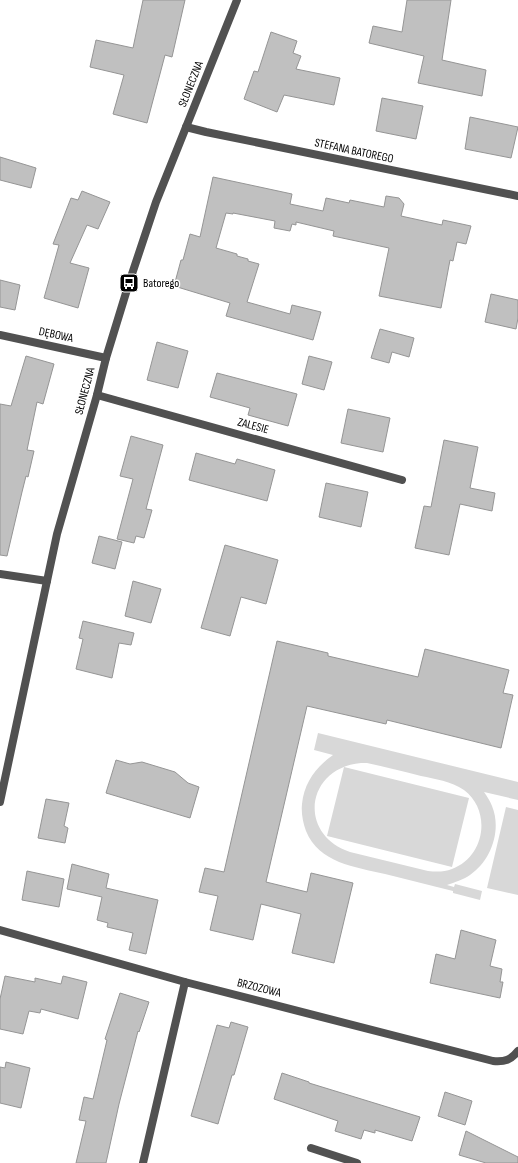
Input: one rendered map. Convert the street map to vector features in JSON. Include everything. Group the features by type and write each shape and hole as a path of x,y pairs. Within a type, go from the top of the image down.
{"street":[{"name":"SŁONECZNA","path":"0,802 59,527 97,395 106,358 156,202 237,0"},
{"name":"STEFANA BATOREGO","path":"186,127 518,196"},
{"name":"DĘBOWA","path":"0,335 106,358"},
{"name":"ZALESIE","path":"97,395 402,480"},
{"path":"0,574 47,582"},
{"name":"BRZOZOWA","path":"0,930 186,982 493,1061 504,1062 512,1058 518,1051"},
{"path":"143,1163 186,982"},
{"path":"311,1148 357,1163"}],"shaded area":[{"path":"318,733 518,782 518,800 484,792 495,815 496,825 493,844 484,862 477,869 465,878 447,885 454,887 455,884 482,891 480,900 453,893 453,891 350,866 329,857 320,850 312,842 304,825 302,818 303,796 308,782 316,770 333,755 314,750","holes":["361,763 367,763 454,784 464,790 473,799 479,810 481,821 481,833 478,844 472,855 463,863 452,869 437,872 350,852 333,843 322,831 316,817 315,803 319,789 329,776 343,768"]},
{"path":"344,767 469,798 452,867 327,836"},
{"path":"506,807 518,810 518,895 487,888"}],"building":[{"path":"143,0 185,0 172,57 165,55 147,123 113,114 124,75 90,67 96,40 133,48"},
{"path":"407,0 451,0 442,60 486,70 482,96 418,83 424,56 369,43 373,26 402,32"},
{"path":"271,32 297,41 293,53 301,56 296,69 340,78 334,105 284,95 277,112 244,99 254,71 258,72"},
{"path":"382,98 423,106 416,139 376,131"},
{"path":"470,117 518,127 511,158 465,149"},
{"path":"0,157 36,168 31,188 0,180"},
{"path":"213,177 292,194 290,204 323,211 326,198 349,203 350,200 384,207 386,196 399,198 404,204 401,216 442,225 443,220 471,226 466,244 457,242 453,261 450,260 441,308 379,296 389,248 333,236 334,231 296,222 296,225 292,224 290,231 274,228 275,221 226,213 216,248 237,254 237,256 248,259 248,261 259,264 247,302 290,314 292,305 321,312 313,340 226,316 230,303 174,286 190,234 200,237"},
{"path":"82,191 110,202 98,229 87,225 70,263 89,268 78,308 44,298 59,245 53,244 71,198 78,200"},
{"path":"0,280 20,285 15,310 0,307"},
{"path":"491,294 518,300 518,318 516,329 485,322"},
{"path":"380,329 414,338 409,357 392,352 389,363 371,358"},
{"path":"157,342 188,351 178,388 147,380"},
{"path":"26,356 54,364 43,404 37,402 27,450 34,451 28,477 26,476 7,556 0,555 0,404 11,406"},
{"path":"309,356 332,362 324,390 302,384"},
{"path":"217,373 297,394 288,426 248,415 250,408 210,397"},
{"path":"348,409 390,418 383,452 341,443"},
{"path":"131,436 163,445 146,509 152,510 144,538 136,536 134,543 117,539 133,479 120,476"},
{"path":"444,440 478,447 470,488 495,493 492,511 460,504 449,555 415,548 424,506 431,507"},
{"path":"196,453 235,464 237,459 275,470 267,501 189,480"},
{"path":"326,483 368,492 361,527 319,517"},
{"path":"99,536 122,542 115,569 92,563"},
{"path":"225,545 278,560 266,604 241,597 230,636 201,628"},
{"path":"133,581 161,589 151,623 125,616"},
{"path":"83,621 134,633 131,645 119,643 112,678 76,669 83,639 79,638"},
{"path":"277,641 328,653 328,656 418,677 425,649 509,670 503,693 513,695 501,748 387,720 386,724 307,706 266,882 307,892 311,873 353,883 334,963 292,953 301,914 261,904 253,940 210,930 218,896 199,892 205,868 224,872"},
{"path":"116,760 130,764 142,762 175,772 188,783 199,787 190,818 106,793"},
{"path":"46,799 69,803 64,826 68,828 65,843 38,838"},
{"path":"72,864 109,874 106,888 158,900 146,954 129,950 133,933 107,927 108,923 97,920 102,897 67,889"},
{"path":"27,871 64,879 59,907 22,900"},
{"path":"461,930 496,940 490,966 502,969 500,982 503,982 500,998 430,983 436,954 455,959"},
{"path":"5,976 35,982 35,978 61,984 63,976 87,982 78,1019 41,1009 40,1013 29,1011 23,1034 0,1029 0,999"},
{"path":"120,993 149,1002 139,1032 138,1031 119,1104 106,1163 76,1163 86,1121 79,1120 84,1097 93,1099 107,1040 105,1039"},
{"path":"231,1022 248,1027 218,1124 191,1116 217,1025 229,1028"},
{"path":"6,1062 30,1068 21,1108 0,1103 0,1067 5,1068"},
{"path":"282,1073 309,1083 420,1117 412,1141 375,1130 375,1133 364,1130 361,1139 335,1131 338,1121 274,1099"},
{"path":"445,1092 472,1101 465,1125 438,1116"},
{"path":"466,1131 518,1157 518,1163 486,1163 459,1155"}],"place":[{"name":"Batorego","path":"129,283"}]}
